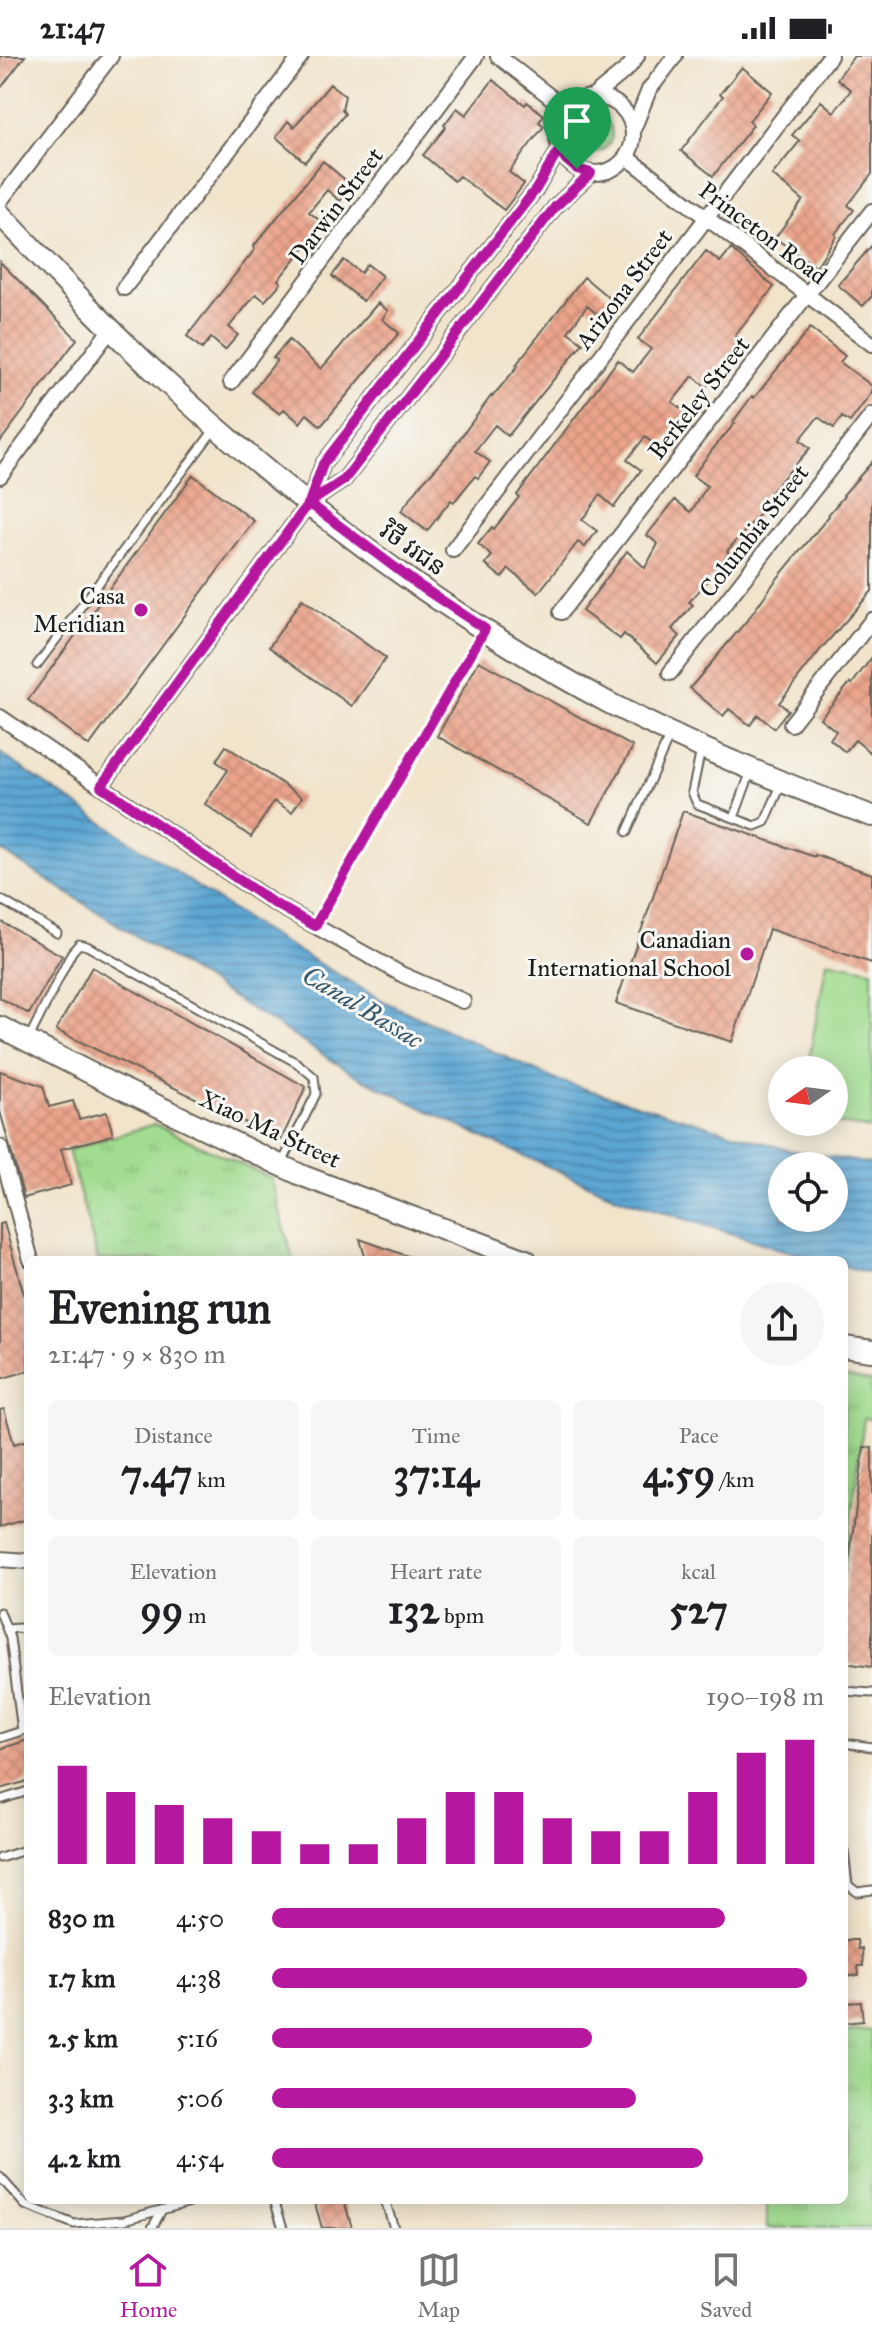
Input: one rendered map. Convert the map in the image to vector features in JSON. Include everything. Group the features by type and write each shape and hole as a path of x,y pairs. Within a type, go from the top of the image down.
{"street":[{"path":"0,201 111,56"},
{"path":"124,288 301,56"},
{"name":"Darwin Street","path":"231,382 476,56"},
{"path":"498,56 566,109"},
{"path":"594,96 628,68 637,56"},
{"path":"633,130 629,117 621,107 610,99 594,96 580,99 566,109 556,131 559,150 570,164 591,173 608,171 627,157 633,130 649,90 675,56"},
{"name":"Arizona Street","path":"453,550 830,56"},
{"path":"101,786 309,503 323,464 536,189 559,150"},
{"name":"Princeton Road","path":"627,157 872,344"},
{"path":"309,503 344,480 555,207 591,173"},
{"name":"Berkeley Street","path":"561,612 872,211"},
{"name":"វិថី វរជន","path":"0,214 165,382 309,503 404,575 485,629 599,697 752,769 872,816"},
{"path":"435,319 456,335"},
{"path":"0,476 111,329"},
{"name":"Columbia Street","path":"670,673 872,415"},
{"path":"791,724 872,620"},
{"path":"0,717 270,901 403,975 463,1001"},
{"name":"Xiao Ma Street","path":"0,1027 281,1165 377,1205 515,1256"},
{"path":"0,1147 30,1256"},
{"path":"848,1348 872,1351"},
{"path":"0,1559 24,1561"}],"lane":[{"path":"37,665 216,426"},
{"path":"315,926 485,629"},
{"path":"627,832 671,733"},
{"path":"702,747 692,792 697,804 755,826 765,822 783,781"},
{"path":"734,818 752,769"},
{"path":"0,899 57,933"},
{"path":"28,1041 72,952 79,944 87,946 297,1063 314,1077 316,1094 281,1165"},
{"path":"0,1612 10,1638 24,1724"},
{"path":"7,1629 24,1630"},
{"path":"848,1691 872,1693"},
{"path":"0,1738 24,1730"},
{"path":"848,1744 872,1747"},
{"path":"0,1800 24,1792"},
{"path":"0,1858 24,1850"},
{"path":"848,1885 857,1892 872,1890"},
{"path":"0,2177 24,2204"},
{"path":"24,2204 74,2224 126,2224 184,2204"},
{"path":"275,2204 283,2228"},
{"path":"386,2204 394,2228"},
{"path":"152,2228 162,2210"}],"green space":[{"path":"594,116 607,121 612,134 607,147 594,152 581,147 576,134 581,121"},
{"path":"827,961 872,970 872,1129 848,1125 848,1056 810,1056"},
{"path":"154,1124 271,1178 292,1256 97,1256 68,1150"},
{"path":"848,1378 872,1382 872,1419 864,1418 848,1543"},
{"path":"872,2030 872,2228 767,2228 767,2204 848,2204 848,2032"}],"water":[{"name":"Canal Bassac","path":"0,753 257,927 385,1002 556,1080 801,1152 768,1152 768,1232 848,1232 848,1160 872,1164 872,1274 848,1267 848,1256 806,1256 619,1198 484,1138 355,1075 0,850"}],"building":[{"path":"0,56 25,56 0,89"},
{"path":"854,56 872,56 872,174 848,205 854,210 835,234 816,267 775,238 803,200 772,175 800,141 792,135 821,101 834,112 851,90 837,79"},
{"path":"742,67 772,92 749,121 753,125 713,176 681,151"},
{"path":"493,80 525,105 527,102 544,115 539,122 544,126 509,172 524,184 504,210 459,176 454,181 423,155 457,108 466,115"},
{"path":"330,84 345,96 342,109 345,114 305,162 276,137 288,121 294,127"},
{"path":"323,161 352,186 340,201 327,190 309,212 324,224 278,280 281,283 265,301 256,294 229,327 238,335 225,350 211,338 202,349 187,336 255,249 253,247"},
{"path":"872,245 872,296 863,306 838,285"},
{"path":"731,249 774,287 735,336 741,340 706,387 693,376 672,402 687,413 659,448 645,437 627,460 641,470 614,507 600,495 582,520 597,531 585,547 578,542 538,593 509,569 502,578 485,564 492,556 478,544 519,497 517,495 618,360 633,372 651,349 638,339 706,251 720,262"},
{"path":"344,260 361,273 367,264 382,276 363,301 332,276"},
{"path":"0,262 77,339 0,442"},
{"path":"584,277 614,302 601,317 587,306 568,332 583,343 508,436 495,425 475,451 490,462 454,502 451,500 427,531 401,511 518,366"},
{"path":"378,303 388,311 382,319 399,333 321,426 307,414 300,423 284,409 280,414 252,392 277,360 273,358 289,340 321,369"},
{"path":"810,328 845,356 840,362 872,386 872,392 850,422 842,417 834,428 818,417 800,440 810,448 768,495 773,499 727,551 729,553 716,572 689,602 693,605 672,629 680,636 657,663 624,634 620,639 582,611 627,551 645,568 658,544 647,535 675,500 691,512 707,486 693,476 752,396 754,398"},
{"path":"872,462 872,591 779,703 788,710 774,728 758,715 750,725 729,709 723,716 690,688"},
{"name":"Casa Meridian","path":"193,475 254,521 89,746 28,700"},
{"path":"302,599 386,658 352,706 269,647"},
{"path":"872,657 872,754 855,740 845,752 830,739 836,731 820,718"},
{"path":"479,661 633,747 591,823 437,736"},
{"path":"226,746 302,797 292,812 274,801 251,837 205,804 228,770 216,761"},
{"path":"683,811 872,874 872,963 769,929 732,1042 616,1003"},
{"path":"0,921 62,956 29,1014 0,998"},
{"path":"92,967 306,1087 281,1140 56,1030"},
{"path":"0,1071 43,1086 49,1107 73,1101 79,1119 107,1112 113,1135 61,1149 71,1185 24,1198 0,1111"},
{"path":"4,1223 24,1295 24,1372 0,1379 0,1224"},
{"path":"360,1239 407,1256 365,1256"},
{"path":"4,1409 14,1444 24,1441 24,1520 0,1527 0,1410"},
{"path":"864,1447 872,1448 872,1667 848,1664 848,1568"},
{"path":"24,1741 24,1782 0,1789 0,1749"},
{"path":"848,1940 857,1940 858,1949 862,1948 863,1966 858,1966 859,1975 848,1976"},
{"path":"861,2002 863,2021 848,2023 848,2003"},
{"path":"315,2204 345,2204 352,2228 322,2228"}],"place":[{"name":"Casa Meridian","path":"141,610"},
{"name":"Canadian International School","path":"747,954"}],"route":[{"path":"577,169 559,150 536,189 323,464 309,503 354,539 485,629 315,926 270,901 101,786 309,503 344,480 555,207 591,173 577,169"}]}
